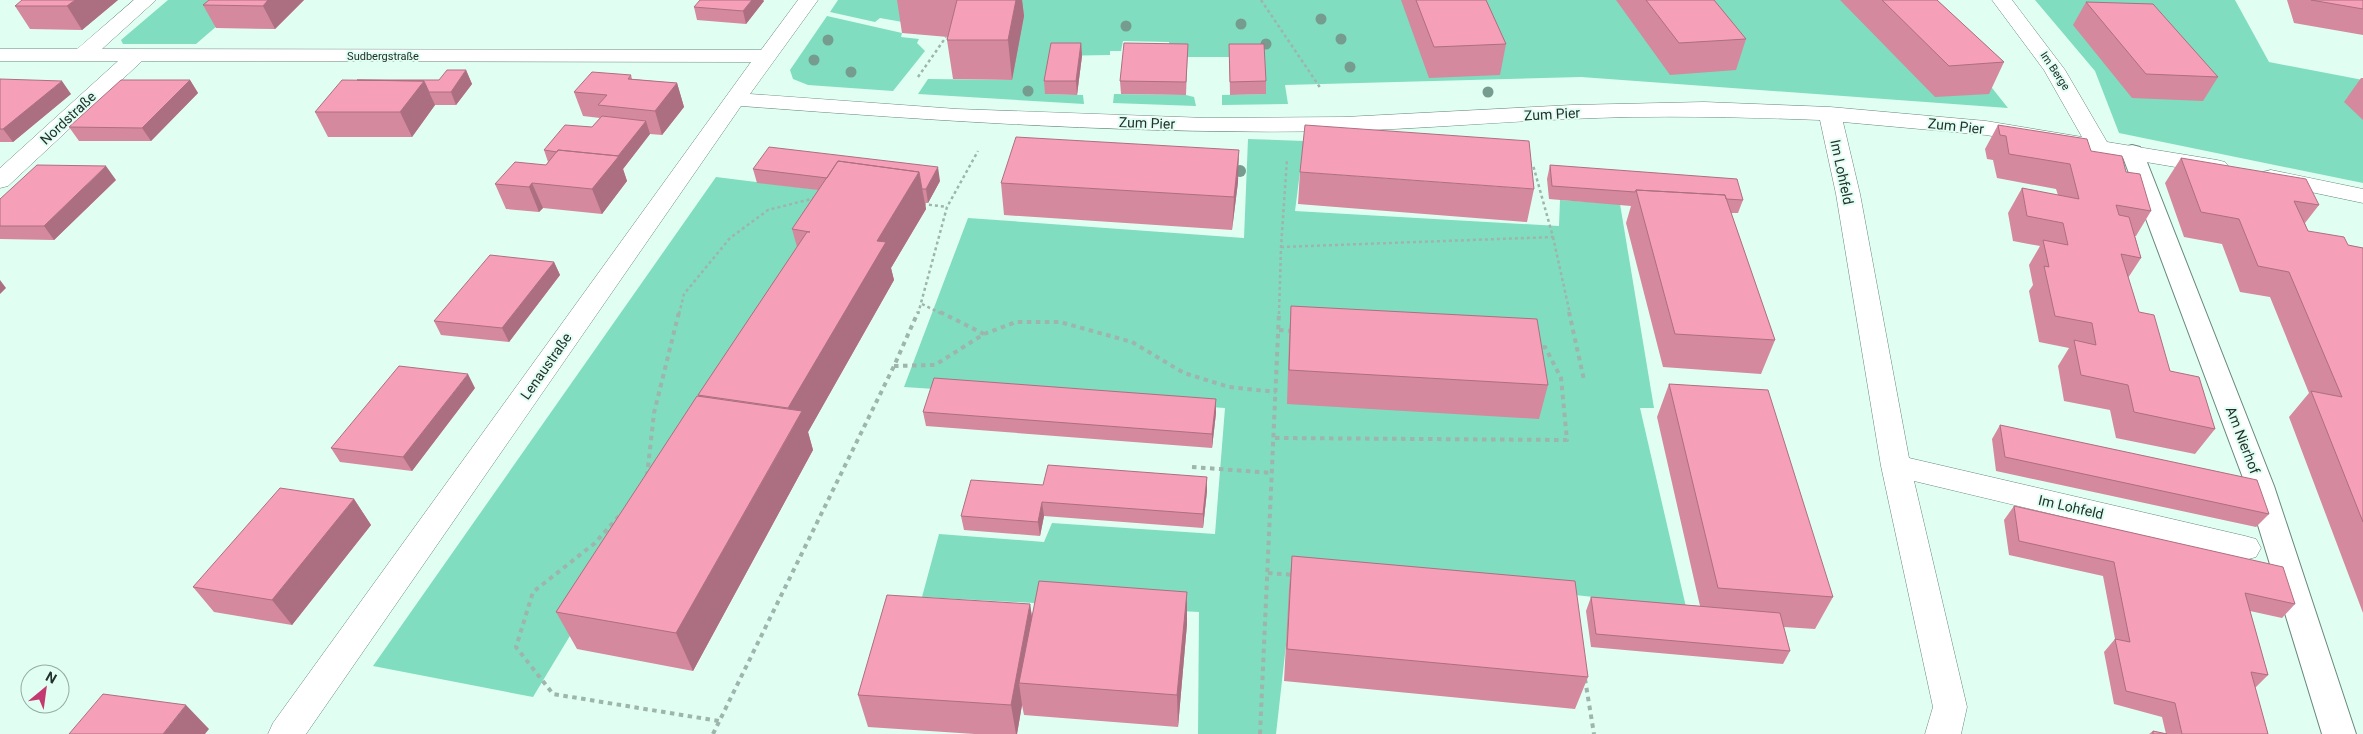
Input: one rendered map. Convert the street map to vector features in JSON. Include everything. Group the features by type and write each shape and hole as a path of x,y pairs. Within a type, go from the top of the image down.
{"street":[{"path":"81,56 146,0"},
{"name":"Lenaustraße","path":"286,734 735,99 808,0"},
{"name":"Im Berge","path":"2002,0 2028,31 2078,106 2098,147"},
{"name":"Sudbergstraße","path":"0,55 766,56"},
{"name":"Nordstraße","path":"0,181 136,56"},
{"name":"Zum Pier","path":"735,99 893,112 997,118 1287,126 1572,112 1704,109 1830,114 1986,128 2243,172 2363,196"},
{"name":"Im Lohfeld","path":"1830,114 1848,194 1896,466 1950,707 1943,734"},
{"name":"Im Lohfeld","path":"1896,466 2245,548"}],"lane":[{"name":"Am Nierhof","path":"2132,152 2260,486 2339,734"}],"path":[{"path":"1261,0 1345,124"},
{"path":"893,112 946,37"},
{"path":"713,734 894,366 922,304 947,206 997,118"},
{"path":"1260,734 1273,473 1281,247 1288,152 1287,126"},
{"path":"1523,164 1533,165 1553,237 1584,380"},
{"path":"647,478 654,413 684,294 730,238 768,210 825,196"},
{"path":"919,204 947,206"},
{"path":"1281,247 1553,237"},
{"path":"922,304 984,334"},
{"path":"894,366 935,366 984,334 1016,322 1060,322 1132,342 1184,373 1229,387 1276,392"},
{"path":"1279,330 1299,331"},
{"path":"1274,438 1567,440 1561,378 1545,347 1535,347"},
{"path":"1192,467 1273,473"},
{"path":"620,515 595,543 533,592 516,647 553,694 720,720"},
{"path":"1268,573 1297,576"},
{"path":"1584,678 1594,734"}],"green space":[{"path":"168,0 247,0 196,44 123,44 121,40"},
{"path":"838,0 923,0 908,23 880,18 875,22 830,12"},
{"path":"1000,0 1922,0 2008,108 1581,77 1285,85 1288,104 1222,105 1222,95 1266,94 1229,57 1171,57 1169,42 1123,41 1121,51 1110,51 1110,55 1052,56 1045,94 1083,95 1084,104 918,94 928,79 1012,80"},
{"path":"2035,0 2235,0 2269,62 2363,80 2363,183 2119,133 2095,71"},
{"path":"827,16 902,33 901,37 919,39 917,43 925,51 893,91 808,85 793,79 790,70"},
{"path":"1114,94 1186,95 1194,97 1196,106 1113,103"},
{"path":"1248,139 1304,141 1295,211 1559,226 1560,200 1620,204 1654,408 1640,408 1686,607 1295,565 1276,734 1198,734 1199,612 922,597 939,534 1044,542 1052,523 1215,534 1225,408 904,387 968,218 1244,238"},
{"path":"716,177 838,192 533,697 373,666"}],"building":[{"path":"22,0 75,0 67,6 15,6"},
{"path":"209,0 268,0 263,6 203,5"},
{"path":"700,0 752,0 743,11 694,7"},
{"path":"957,0 1016,0 1008,40 947,40"},
{"path":"1416,0 1486,0 1506,44 1434,47"},
{"path":"1646,0 1714,0 1746,39 1679,43"},
{"path":"1882,0 1937,0 2004,62 1949,66"},
{"path":"2311,0 2363,0 2363,9"},
{"path":"2086,2 2153,4 2218,77 2146,74"},
{"path":"1051,43 1081,43 1076,81 1044,81"},
{"path":"1124,43 1188,44 1186,82 1120,81"},
{"path":"1229,44 1264,44 1266,81 1230,82"},
{"path":"447,70 466,70 451,92 429,92 424,81 357,80 439,80"},
{"path":"592,72 631,75 628,79 677,83 655,111 598,105 607,95 574,92"},
{"path":"0,79 62,81 3,129 0,129"},
{"path":"121,80 190,80 142,128 69,127"},
{"path":"342,80 424,81 400,112 315,112"},
{"path":"602,116 646,121 618,156 544,150 565,125 592,127"},
{"path":"1305,125 1529,141 1534,189 1300,172"},
{"path":"1998,125 2087,139 2091,151 2122,156 2126,172 2140,174 2151,211 2116,205 2119,215 2129,217 2141,258 2121,254 2139,312 2154,315 2170,371 2199,377 2215,429 2134,412 2128,385 2081,375 2074,340 2096,345 2092,323 2055,316 2044,266 2049,267 2043,240 2068,245 2063,223 2027,216 2022,188 2079,199 2070,164 2009,154 2006,136 2000,135"},
{"path":"1016,137 1239,150 1234,197 1001,183"},
{"path":"769,147 938,167 926,189 922,189 919,172 838,161 827,178 753,169"},
{"path":"558,150 619,156 592,189 532,183 529,187 495,184 515,162 546,165"},
{"path":"2181,158 2306,179 2319,205 2294,201 2308,231 2344,237 2348,245 2363,248 2363,522 2311,391 2342,397 2289,272 2258,266 2239,219 2201,212"},
{"path":"838,161 919,172 877,241 886,242 788,408 698,395 807,232 810,232 792,229"},
{"path":"37,165 106,166 44,226 0,226 0,199"},
{"path":"1550,165 1737,179 1743,200 1726,199 1725,195 1636,190 1635,192 1552,186"},
{"path":"1636,190 1725,195 1775,340 1675,334"},
{"path":"490,255 554,262 502,328 434,321"},
{"path":"1291,306 1537,319 1548,385 1289,370"},
{"path":"399,366 468,374 403,457 331,448"},
{"path":"934,378 1216,399 1212,434 923,412"},
{"path":"1669,384 1768,390 1833,597 1718,588"},
{"path":"697,396 802,411 676,633 556,612"},
{"path":"2000,425 2257,480 2269,514 2005,457"},
{"path":"1048,465 1207,477 1203,514 1042,502 1038,522 961,516 971,480 1043,485"},
{"path":"280,488 354,499 272,600 193,587"},
{"path":"2014,506 2283,567 2295,604 2245,593 2268,675 2251,672 2268,734 2182,734 2175,703 2126,691 2115,639 2130,642 2114,562 2019,541"},
{"path":"1292,556 1575,581 1588,677 1287,649"},
{"path":"1039,581 1187,592 1177,695 1019,683"},
{"path":"887,595 1030,604 1011,705 858,695"},
{"path":"1591,597 1780,613 1790,651 1596,634"},
{"path":"103,694 186,705 163,734 69,734"},
{"path":"2153,731 2167,734 2153,734"}]}
